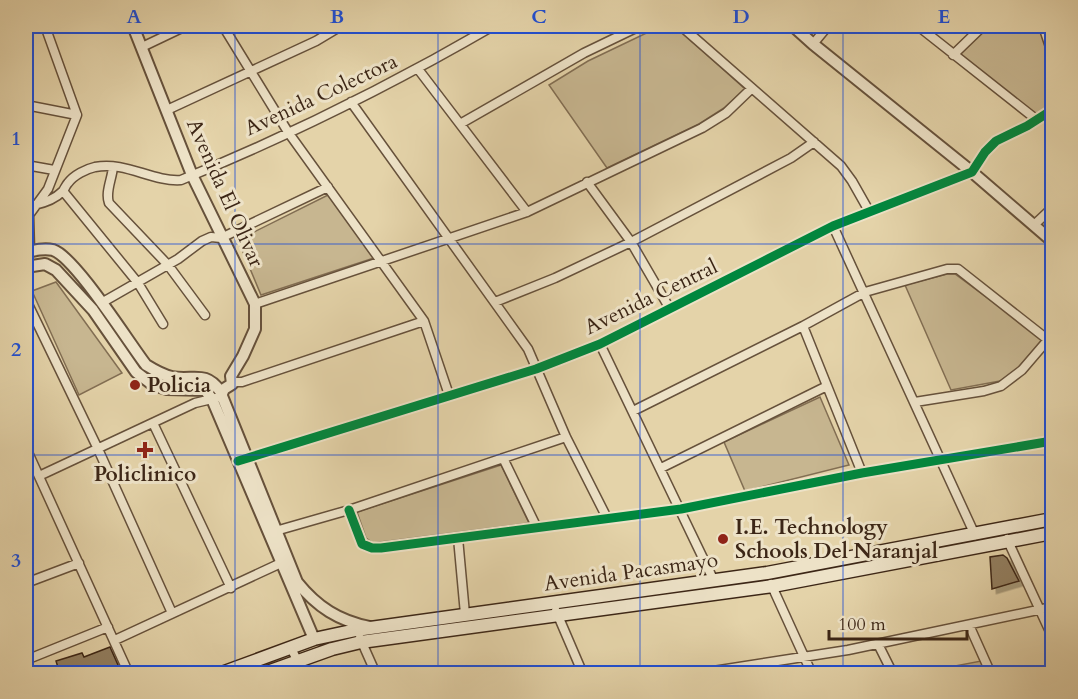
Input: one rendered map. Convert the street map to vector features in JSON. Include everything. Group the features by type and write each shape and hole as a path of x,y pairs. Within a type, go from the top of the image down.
{"main road":[{"name":"Avenida Pacasmayo","path":"219,674 243,670 314,639 356,630 767,573 1053,519"},
{"name":"Avenida Pacasmayo","path":"262,674 332,649 361,642 772,586 1053,533"}],"street":[{"path":"45,26 77,115 48,189 34,205 29,215 28,252 52,250 62,255 102,302 146,364 155,371 172,377 204,377 220,386 243,460 272,532 297,582 308,596 336,616 354,624 373,627"},
{"name":"Avenida El Olivar","path":"133,26 192,175 255,304"},
{"path":"142,47 186,26"},
{"path":"223,26 288,132 424,321 449,395"},
{"path":"167,110 316,41 341,26"},
{"name":"Avenida Colectora","path":"34,205 63,191 68,181 94,167 125,167 168,181 181,180 288,132 418,69 493,26"},
{"path":"460,124 584,53 640,26"},
{"path":"681,26 841,166 869,211"},
{"path":"793,26 1053,241"},
{"path":"813,44 828,26"},
{"path":"918,26 1037,120"},
{"path":"953,55 983,26"},
{"path":"1043,26 1053,53"},
{"path":"418,69 527,212"},
{"path":"39,476 195,403 220,386 243,356 255,329 255,304 527,212 702,128 726,113 752,88"},
{"path":"351,102 528,349 566,437 607,518"},
{"path":"26,105 77,115"},
{"path":"972,172 985,152 996,141 1053,110"},
{"path":"495,302 555,278 631,242 791,158 814,142"},
{"path":"26,165 54,170"},
{"path":"113,167 112,180 106,195 109,203 168,265 205,315"},
{"name":"Avenida Central","path":"243,460 536,369 600,344 833,226 972,172"},
{"path":"587,182 631,242 670,309"},
{"path":"102,302 168,265 202,241 211,237 221,238 328,187"},
{"path":"63,191 138,283 163,324"},
{"path":"1034,225 1053,208"},
{"path":"833,226 975,535"},
{"path":"26,267 45,264 56,270 93,310 136,372 153,385 167,389 220,386 242,382 424,321"},
{"path":"633,411 803,326 865,292 947,269 958,269 1051,339 1022,370 1001,386 984,391 915,402"},
{"path":"26,300 98,449 172,613"},
{"path":"803,326 862,473"},
{"path":"600,344 714,581"},
{"path":"661,468 827,386"},
{"path":"153,423 231,588"},
{"path":"272,532 349,510 566,437"},
{"path":"349,510 362,544 372,548 681,509 862,473 1053,441"},
{"path":"26,448 129,674"},
{"path":"503,458 537,528"},
{"path":"1002,530 1053,636"},
{"path":"272,532 281,563 314,639"},
{"path":"458,538 465,615"},
{"path":"26,584 79,563"},
{"path":"115,640 281,563"},
{"path":"767,573 812,674"},
{"path":"552,603 583,674"},
{"path":"694,674 740,671 1053,607"},
{"path":"969,625 991,674"},
{"path":"26,660 108,627"},
{"path":"356,630 376,674"},
{"path":"878,644 892,674"},
{"path":"291,648 304,674"}],"shaded area":[{"path":"661,26 675,26 745,89 724,108 699,124 607,168 549,85 588,61"},
{"path":"988,26 1039,26 1052,66 1052,106 1036,116 958,54"},
{"path":"328,195 374,258 261,295 238,240"},
{"path":"955,274 1043,339 1018,368 1000,381 951,390 905,285"},
{"path":"56,282 122,373 79,395 32,291"},
{"path":"820,397 849,465 745,491 724,442"},
{"path":"501,465 529,523 373,543 366,538 357,512"},
{"path":"981,661 987,674 913,674"}],"building":[{"path":"1003,555 1007,558 1019,581 992,589 990,557"},
{"path":"110,647 122,674 60,674 56,661 82,653 84,657"}],"cycle path":[{"path":"238,461 536,369 600,344 833,226 972,172 985,152 996,141 1027,126 1052,110"},
{"path":"349,510 362,544 372,548 381,548 681,509 862,473 1052,441"}],"place":[{"name":"Policia","path":"135,385"},
{"name":"Policlinico","path":"145,450"},
{"name":"I.E. Technology Schools Del Naranjal","path":"723,539"}]}
